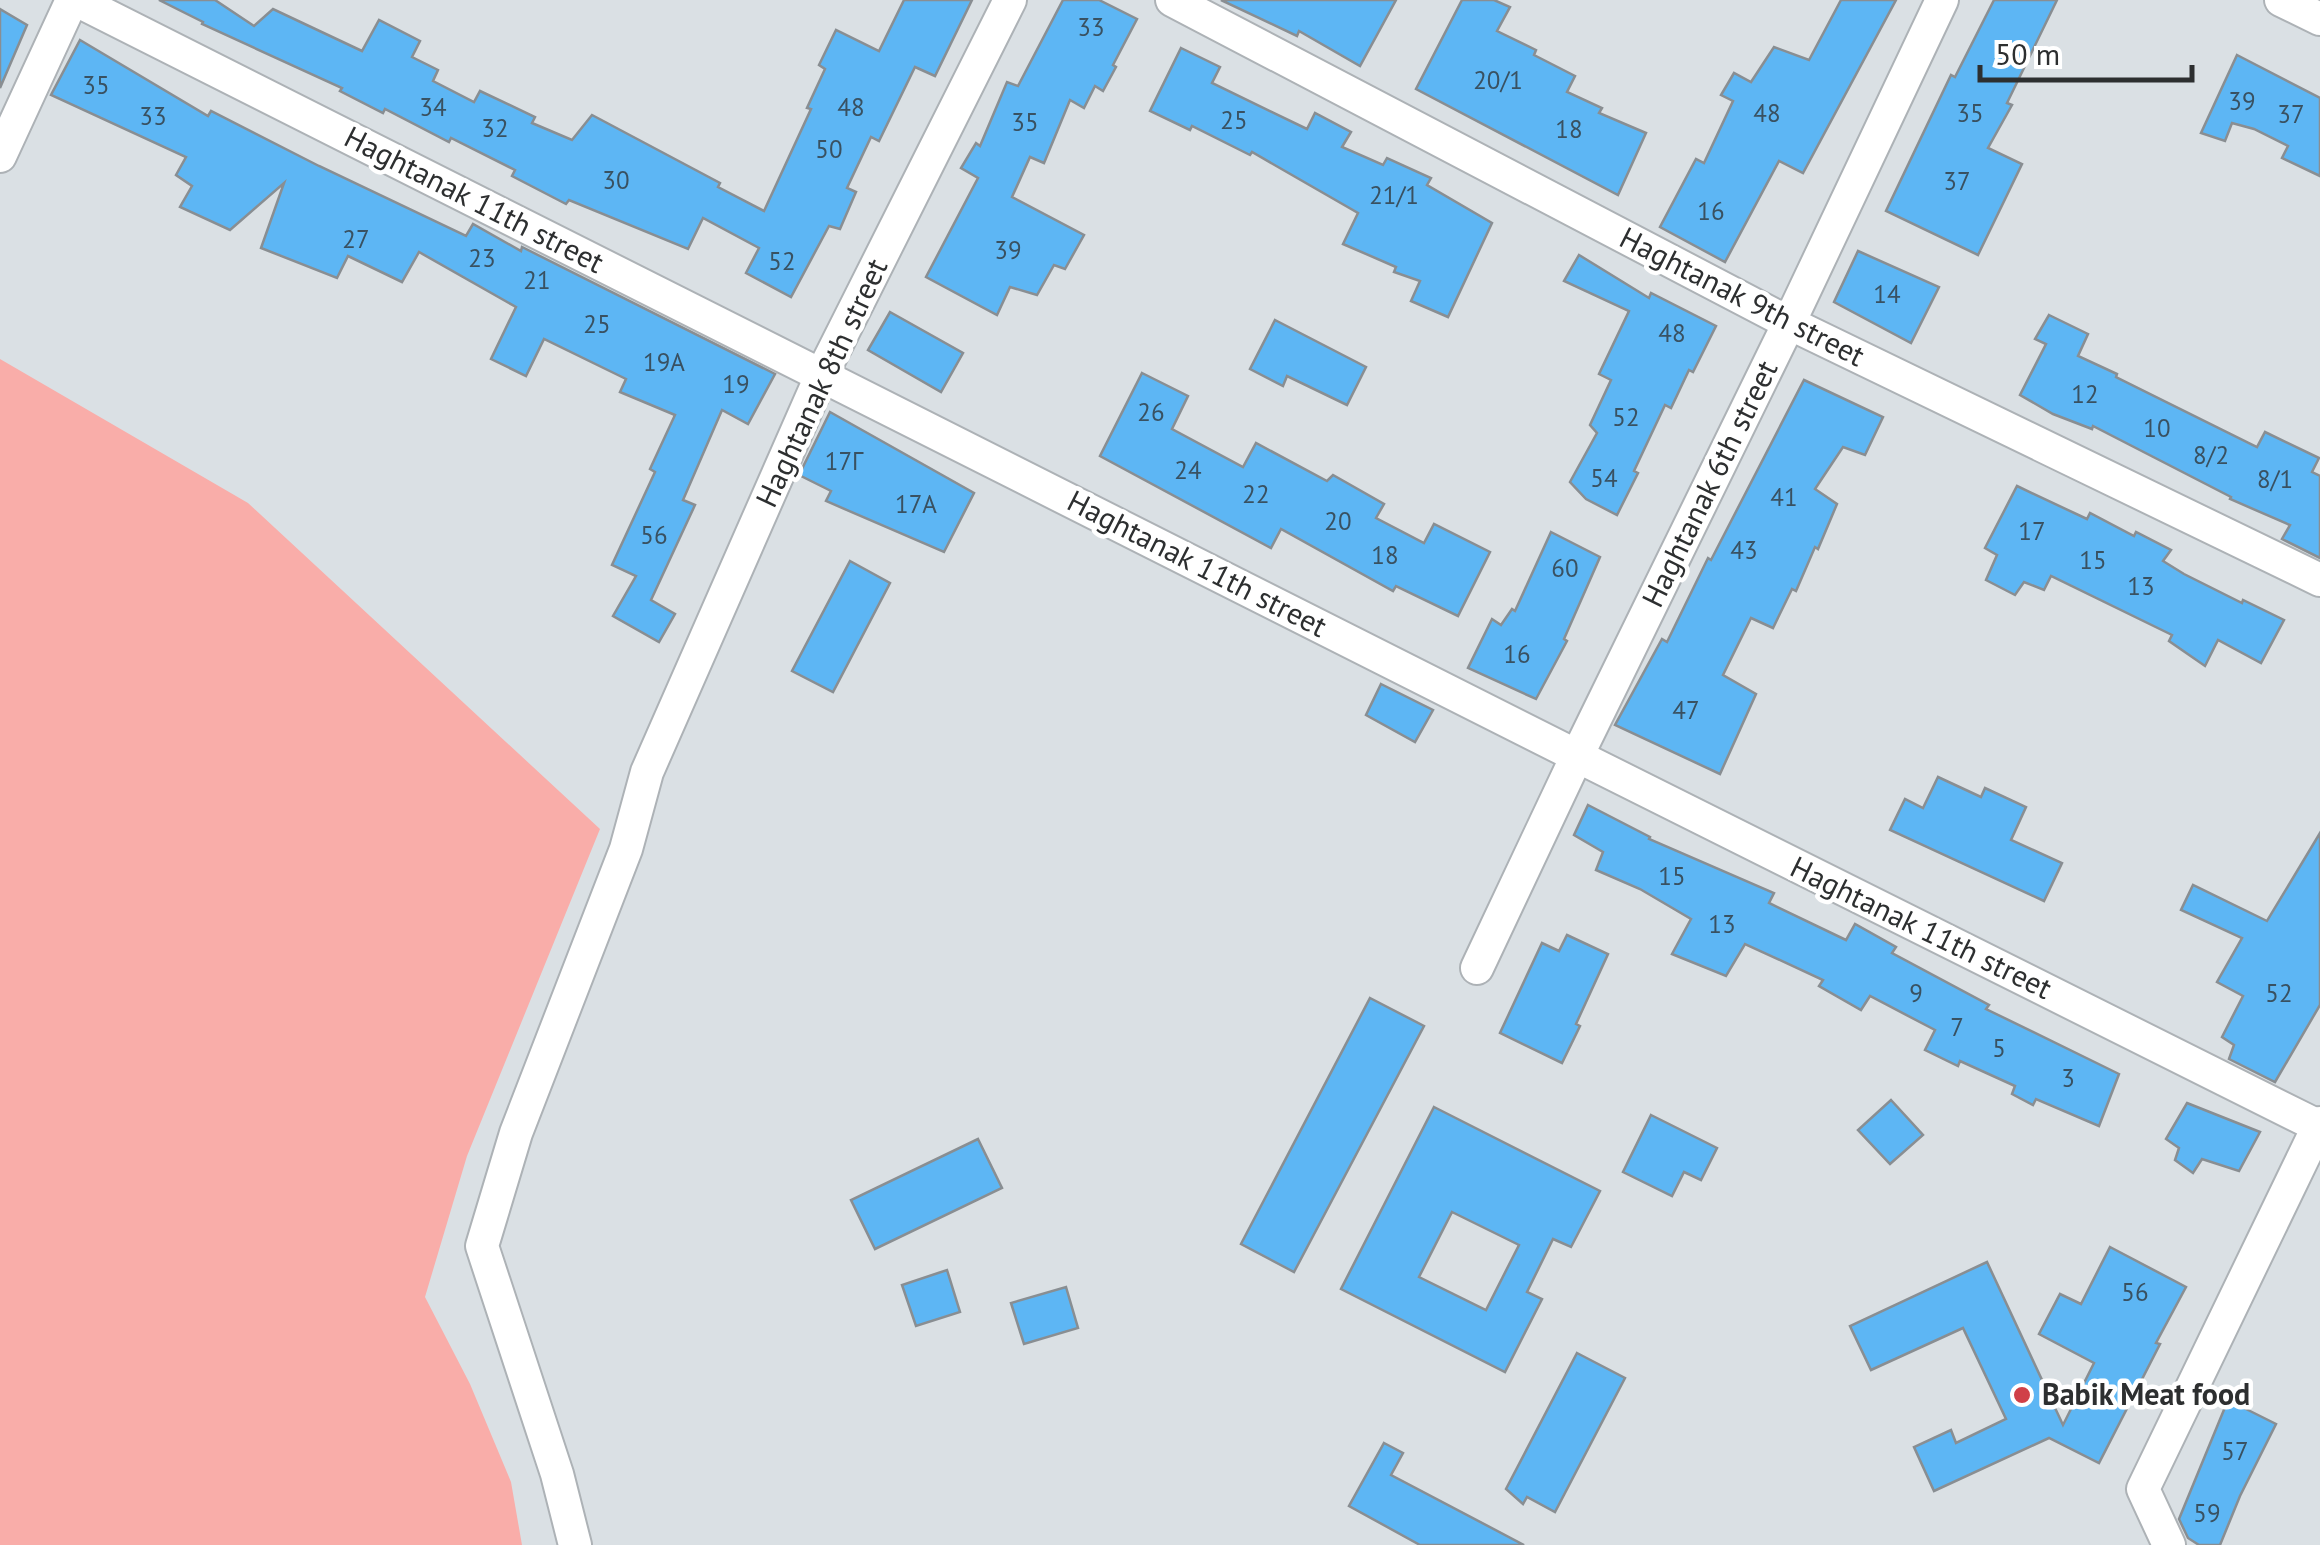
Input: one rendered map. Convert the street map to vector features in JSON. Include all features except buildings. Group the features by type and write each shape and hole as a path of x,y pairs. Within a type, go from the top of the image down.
{"street":[{"path":"0,156 74,0"},
{"name":"Haghtanak 11th street","path":"74,0 2319,1125"},
{"name":"Haghtanak 8th street","path":"575,1545 557,1474 482,1246 516,1133 626,849 646,772 822,374 1010,0"},
{"name":"Haghtanak 9th street","path":"1172,0 1790,323 2320,580"},
{"name":"Haghtanak 6th street","path":"1477,968 1942,0"},
{"path":"2281,0 2320,19"},
{"path":"2169,1545 2144,1489 2319,1125"}],"shaded area":[{"path":"0,359 248,503 600,829 467,1156 425,1297 470,1384 511,1482 522,1545 0,1545"}],"place":[{"name":"Babik Meat food","path":"2022,1395"}]}
